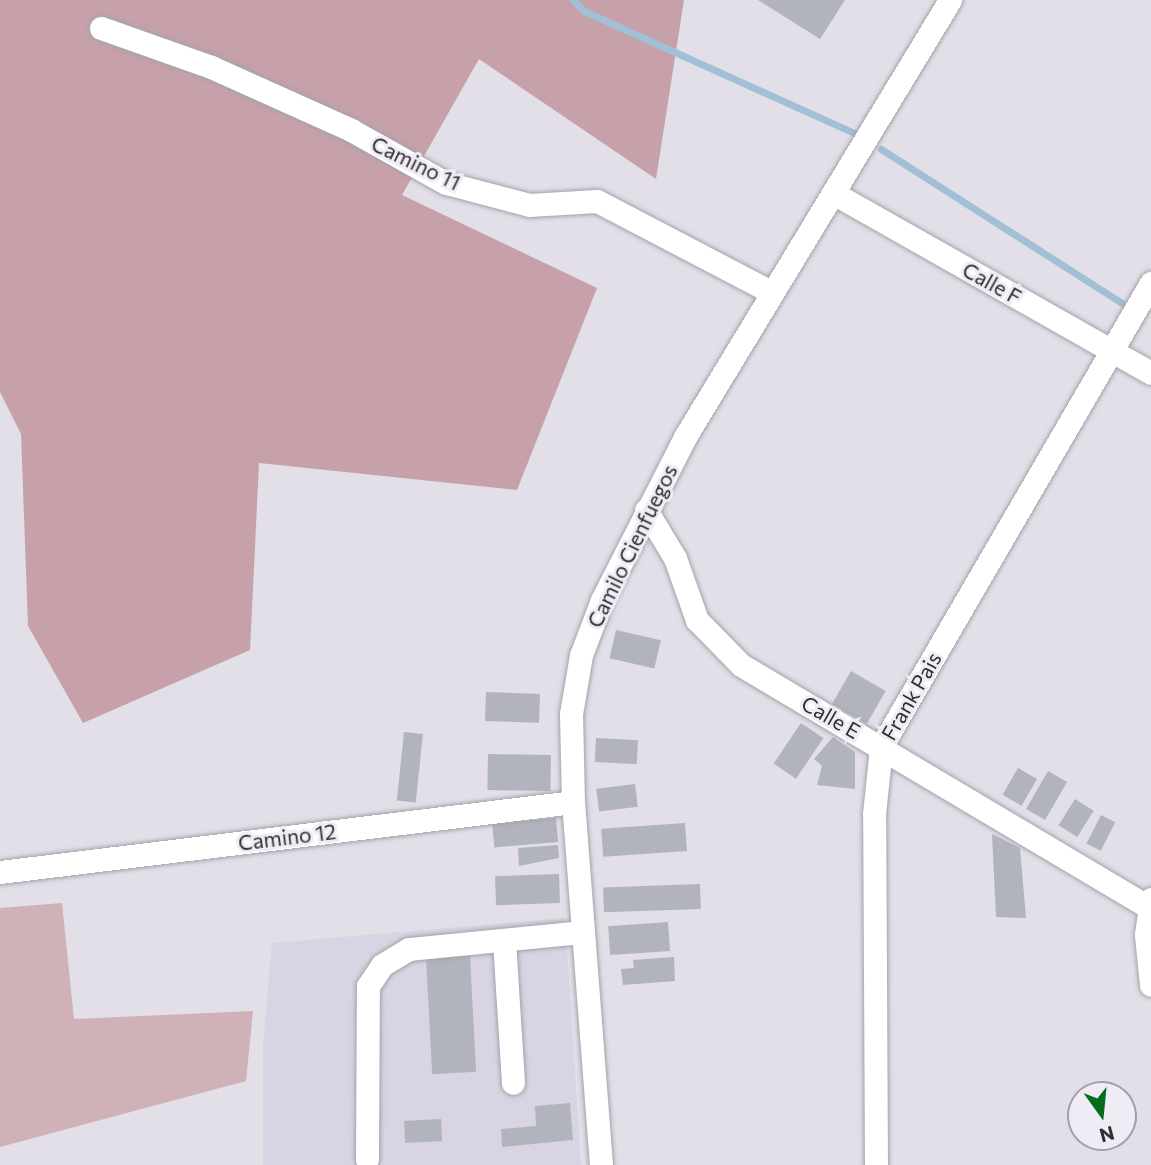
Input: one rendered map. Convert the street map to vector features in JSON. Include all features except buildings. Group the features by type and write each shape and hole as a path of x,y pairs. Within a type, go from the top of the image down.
{"street":[{"name":"Camilo Cienfuegos","path":"601,1165 573,802 571,714 581,655 646,510 771,292 950,0"},
{"name":"Camino 11","path":"101,28 287,101 446,183 529,205 597,201 771,292"},
{"name":"Calle F","path":"833,193 1151,373"},
{"name":"Frank Pais","path":"876,1165 874,814 881,747 1151,283"},
{"name":"Calle E","path":"646,510 675,558 696,620 714,642 740,665 1150,904"},
{"name":"Camino 12","path":"0,872 573,802"},
{"path":"1150,904 1151,985"},
{"path":"367,1159 368,986 394,954 582,932"},
{"path":"504,940 513,1083"}],"shaded area":[{"path":"0,0 684,0 656,179 479,59 402,195 597,288 517,490 259,463 250,650 83,723 28,626 21,434 0,392"},
{"path":"62,903 74,1019 253,1011 246,1081 0,1147 0,908"},
{"path":"565,918 581,1165 263,1165 263,1045 272,943"}],"waterway":[{"path":"573,0 584,11 858,135"},
{"path":"881,149 1122,303"}]}
